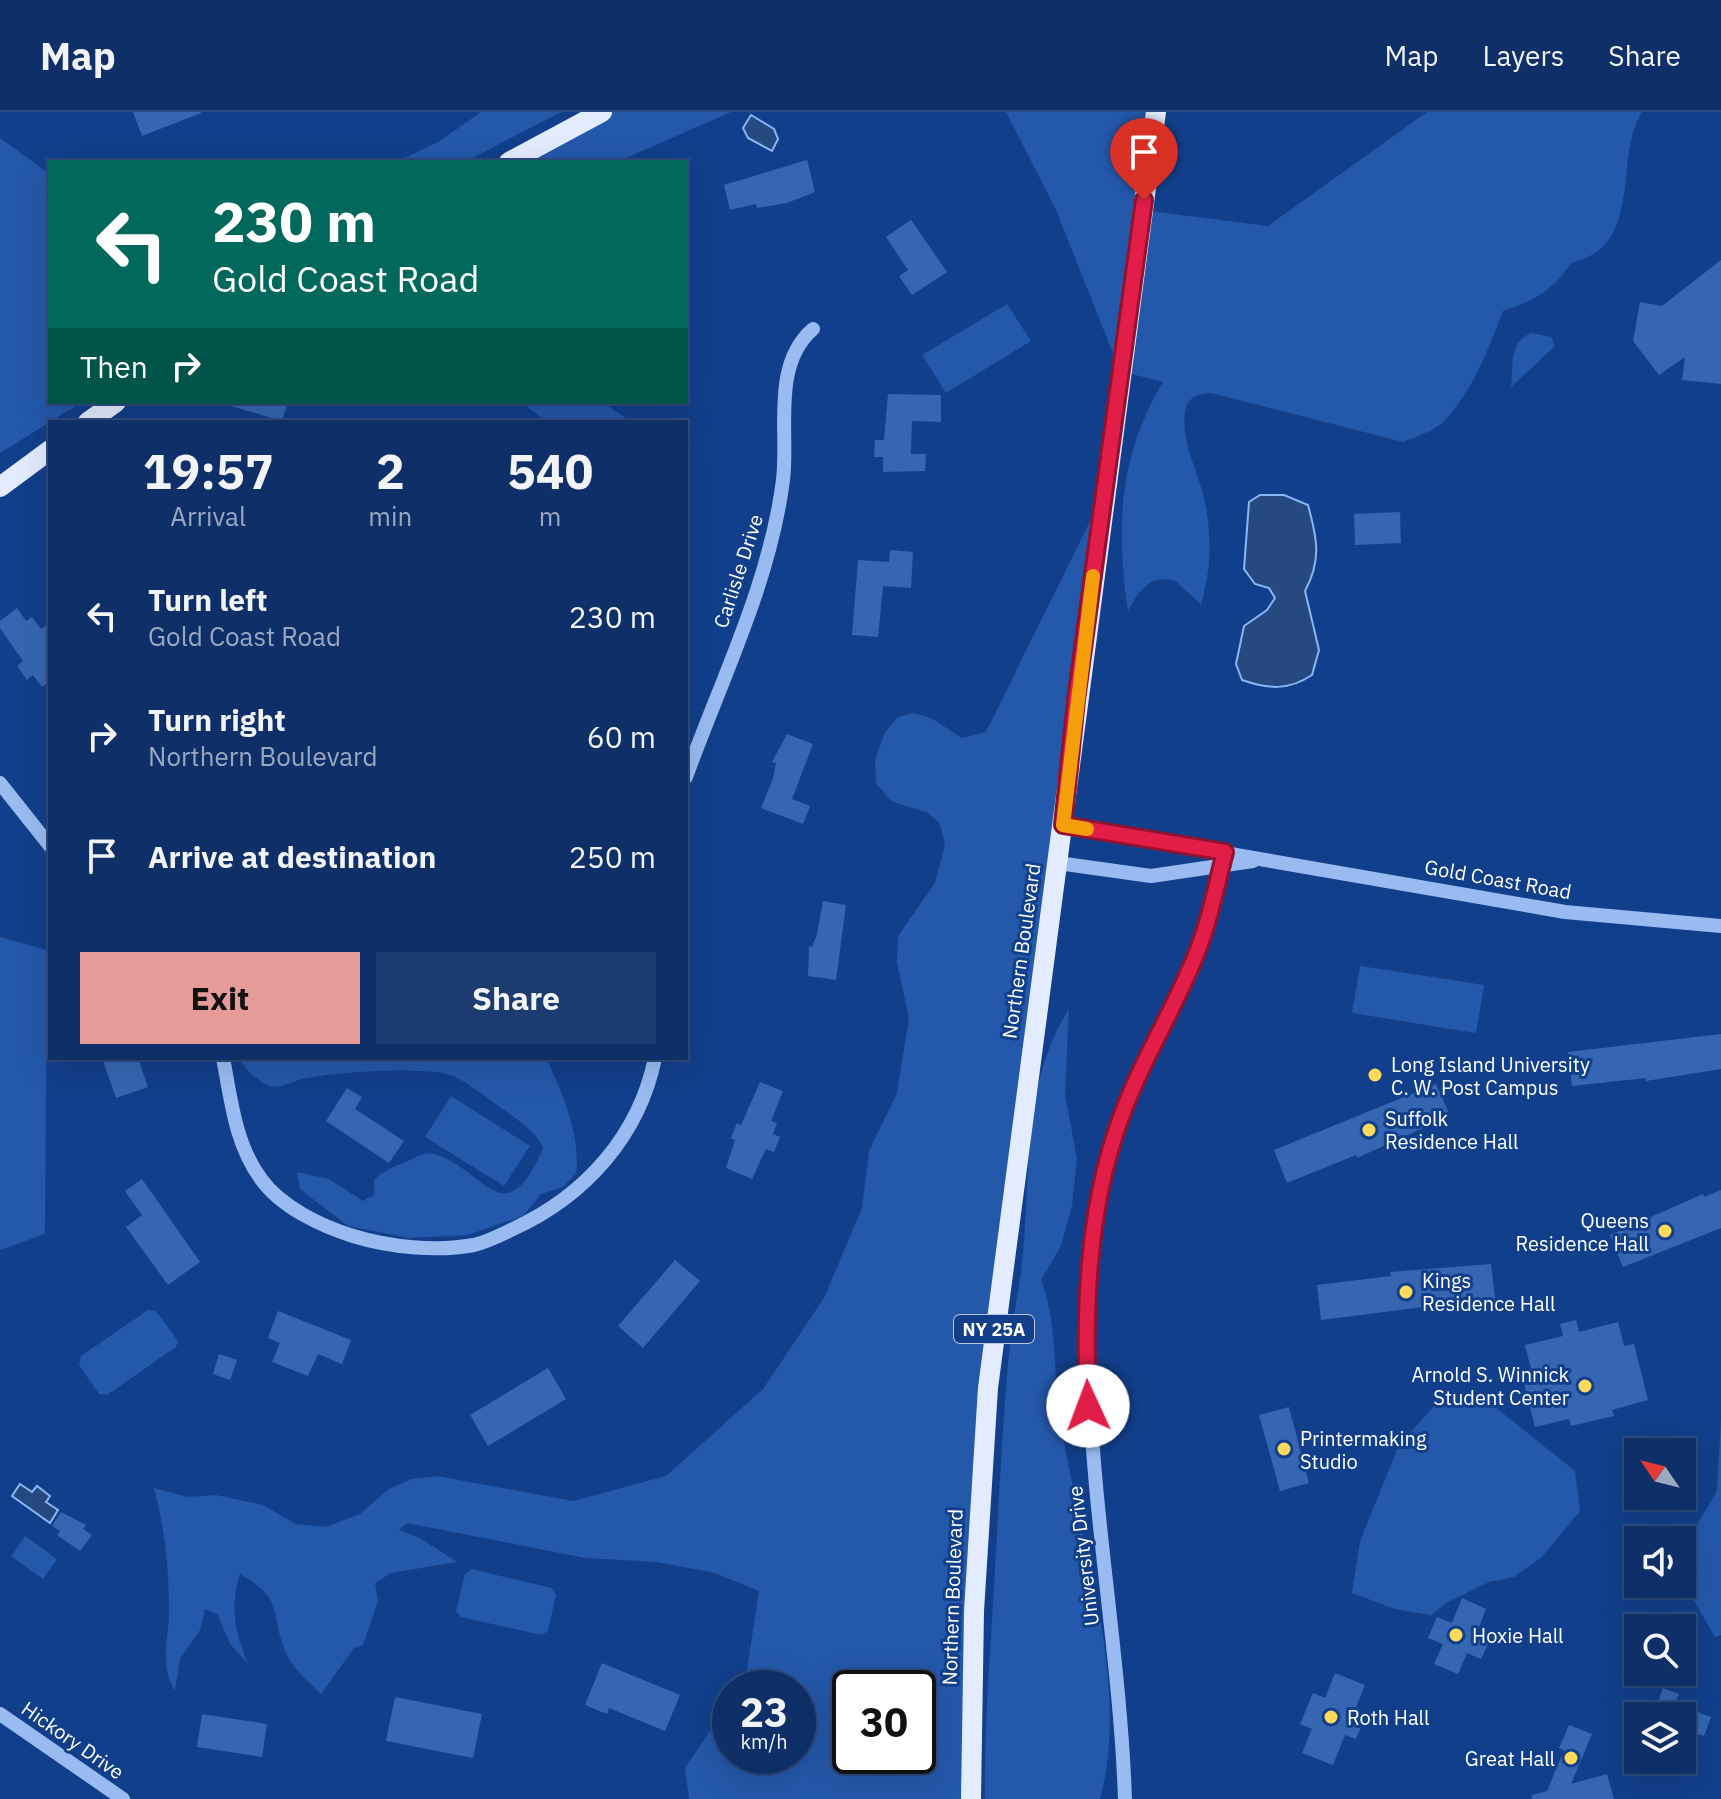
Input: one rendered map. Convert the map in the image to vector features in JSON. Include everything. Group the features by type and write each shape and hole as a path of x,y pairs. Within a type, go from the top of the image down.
{"main road":[{"path":"513,160 602,112"},
{"name":"Northern Boulevard","path":"971,1799 974,1611 988,1388 1063,825 1076,700 1156,112"},
{"path":"91,420 113,404"},
{"path":"0,487 48,451"}],"street":[{"name":"Carlisle Drive","path":"688,771 775,531 783,476 788,368 797,345 813,329"},
{"path":"0,783 48,843"},
{"name":"Gold Coast Road","path":"1063,825 1223,859 1269,859 1565,912 1721,926"},
{"name":"Gold Coast Road","path":"1058,863 1151,876 1223,859"},
{"name":"University Drive","path":"1125,1799 1122,1716 1088,1406 1086,1350 1090,1275 1101,1189 1118,1125 1143,1062 1195,957 1223,859"},
{"path":"223,1060 242,1146 270,1188 299,1211 335,1230 366,1240 415,1248 474,1245 537,1218 573,1194 599,1170 625,1135 650,1083 655,1060"},
{"name":"Hickory Drive","path":"0,1714 123,1799"}],"shaded area":[{"path":"481,112 561,112 469,160 400,160 440,141"},
{"path":"602,112 731,112 622,160 513,160"},
{"path":"1006,112 1156,112 1142,210 1268,226 1427,112 1642,112 1633,132 1619,220 1610,239 1594,253 1571,263 1558,280 1542,293 1503,311 1471,384 1454,410 1434,428 1403,442 1211,393 1192,398 1186,408 1185,429 1203,493 1209,535 1209,562 1201,604 1174,580 1165,579 1145,586 1128,612 1122,551 1124,493 1137,438 1163,382 1120,371 1056,210"},
{"path":"751,115 774,129 778,139 772,151 748,138 743,128"},
{"path":"0,138 48,173 48,404 79,404 48,420 48,423 0,453"},
{"path":"1007,304 1031,341 946,393 922,355"},
{"path":"1532,333 1551,337 1555,346 1511,387 1516,348 1524,337"},
{"path":"605,404 629,420 545,420 526,406"},
{"path":"1103,495 998,1288 971,1799 689,1799 685,1768 712,1728 712,1774 816,1774 816,1670 747,1670 759,1591 715,1573 657,1562 585,1558 407,1523 399,1530 420,1538 457,1562 391,1573 375,1583 378,1601 363,1645 354,1648 321,1694 288,1657 271,1601 265,1592 240,1574 234,1609 248,1664 230,1644 218,1615 205,1609 200,1630 180,1659 175,1691 167,1670 168,1577 154,1488 188,1497 216,1495 263,1505 296,1524 326,1527 360,1514 389,1489 412,1479 437,1476 573,1501 666,1476 763,1389 824,1298 862,1208 869,1151 897,1093 909,1018 897,963 898,936 935,883 945,845 940,824 928,813 891,801 876,783 875,760 885,732 898,717 914,713 933,719 962,738 986,732"},
{"path":"1260,495 1284,495 1308,505 1315,539 1316,559 1305,591 1319,650 1312,675 1286,686 1269,687 1242,680 1236,664 1244,626 1267,610 1275,598 1269,588 1255,584 1244,569 1249,502"},
{"path":"0,937 47,950 45,1234 0,1250"},
{"path":"1360,966 1484,985 1476,1033 1352,1013"},
{"path":"1069,1009 1065,1094 1077,1159 1072,1206 1061,1246 1041,1280 1052,1327 1066,1454 1098,1604 1110,1704 1108,1752 1100,1799 985,1799 1004,1415 1009,1350 1023,1255 1031,1128 1043,1067"},
{"path":"240,1060 547,1060 573,1129 576,1174 563,1187 541,1194 523,1216 468,1235 409,1238 348,1226 300,1189 297,1172 329,1179 363,1201 374,1195 374,1180 381,1174 420,1155 431,1153 453,1162 494,1190 505,1193 517,1189 529,1175 543,1149 532,1132 521,1123 468,1084 447,1074 357,1072 306,1078 275,1087 256,1078"},
{"path":"451,1096 530,1146 504,1186 425,1137"},
{"path":"148,1310 156,1311 178,1341 176,1347 107,1395 99,1394 79,1365 81,1356"},
{"path":"1475,1391 1575,1471 1580,1511 1542,1557 1514,1577 1489,1582 1446,1603 1431,1615 1395,1609 1352,1593 1360,1541 1399,1445 1444,1395"},
{"path":"1721,1420 1721,1635 1715,1637 1692,1598 1696,1598 1696,1526 1717,1491"},
{"path":"20,1484 32,1492 37,1486 50,1496 46,1502 58,1510 50,1523 12,1496"},
{"path":"25,1536 57,1559 43,1579 11,1556"},
{"path":"471,1569 552,1588 556,1595 548,1631 542,1635 461,1617 456,1611 465,1574"}],"building":[{"path":"133,112 201,112 201,113 142,136"},
{"path":"807,160 815,192 787,203 757,208 756,204 730,210 724,185"},
{"path":"911,220 947,272 912,295 899,276 908,270 886,237"},
{"path":"1721,260 1721,384 1682,380 1685,357 1659,375 1633,341 1640,302 1662,306"},
{"path":"888,394 941,395 941,422 912,421 911,454 926,454 925,471 883,472 883,457 874,457 875,440 884,440"},
{"path":"232,404 287,405 282,420"},
{"path":"1400,512 1401,543 1355,545 1354,514"},
{"path":"890,550 913,552 911,588 883,586 878,637 852,635 858,560 889,562"},
{"path":"17,608 26,621 32,617 41,629 48,624 48,682 42,687 33,675 27,680 17,666 23,661 0,628 0,621"},
{"path":"787,734 813,744 792,799 810,806 803,824 761,808 773,778 776,763 772,762"},
{"path":"823,901 846,905 836,980 808,976 809,946 812,947 817,934"},
{"path":"1721,1034 1721,1069 1646,1081 1646,1078 1572,1086 1568,1052"},
{"path":"103,1060 139,1060 148,1087 116,1098"},
{"path":"760,1082 783,1091 771,1121 777,1123 773,1134 780,1137 774,1152 766,1149 752,1179 726,1168 735,1140 731,1138 737,1123 741,1125"},
{"name":"Suffolk Residence Hall","path":"1436,1084 1450,1116 1357,1158 1356,1155 1287,1183 1274,1150"},
{"path":"347,1088 362,1097 355,1109 404,1141 389,1163 326,1121"},
{"path":"142,1179 200,1262 168,1285 126,1227 142,1215 125,1191"},
{"name":"Queens Residence Hall","path":"1721,1190 1721,1228 1623,1267 1610,1235 1703,1194 1704,1197"},
{"path":"675,1260 700,1281 643,1348 618,1326"},
{"name":"Kings Residence Hall","path":"1491,1264 1495,1298 1321,1320 1317,1285 1391,1276 1390,1272"},
{"path":"278,1311 351,1340 342,1364 318,1354 308,1376 272,1362 280,1343 268,1338"},
{"name":"Arnold S. Winnick Student Center","path":"1576,1320 1579,1332 1618,1322 1624,1346 1634,1344 1648,1400 1612,1410 1614,1416 1571,1426 1569,1419 1535,1427 1521,1372 1531,1369 1525,1345 1563,1336 1560,1324"},
{"path":"219,1354 237,1360 230,1380 213,1374"},
{"path":"548,1368 566,1399 488,1446 470,1415"},
{"name":"Printermaking Studio","path":"1289,1407 1309,1483 1280,1491 1259,1415"},
{"path":"61,1512 86,1525 83,1529 92,1535 80,1551 57,1535 60,1531 52,1526"},
{"name":"Hoxie Hall","path":"1462,1598 1486,1609 1477,1632 1491,1638 1481,1659 1467,1653 1458,1674 1434,1664 1443,1644 1428,1638 1437,1617 1452,1623"},
{"path":"602,1663 680,1695 665,1731 609,1708 607,1714 585,1705"},
{"name":"Roth Hall","path":"1335,1673 1365,1685 1353,1715 1364,1719 1356,1739 1345,1735 1333,1765 1302,1753 1312,1729 1300,1724 1313,1693 1325,1698"},
{"path":"1663,1688 1679,1694 1676,1702 1658,1702"},
{"path":"395,1697 482,1714 473,1758 386,1741"},
{"path":"1696,1712 1711,1717 1704,1736 1699,1734 1696,1741"},
{"path":"202,1714 267,1724 262,1757 197,1747"},
{"name":"Great Hall","path":"1569,1725 1592,1734 1571,1784 1607,1774 1614,1799 1532,1799 1532,1795 1547,1791 1564,1750 1559,1748"}],"slow traffic":[{"path":"1087,829 1063,825 1093,576"}],"place":[{"name":"Long Island University C. W. Post Campus","path":"1375,1075"},
{"name":"Suffolk Residence Hall","path":"1369,1130"},
{"name":"Queens Residence Hall","path":"1665,1231"},
{"name":"Kings Residence Hall","path":"1406,1292"},
{"name":"Arnold S. Winnick Student Center","path":"1585,1386"},
{"name":"Printermaking Studio","path":"1284,1449"},
{"name":"Hoxie Hall","path":"1456,1635"},
{"name":"Roth Hall","path":"1331,1717"},
{"name":"Great Hall","path":"1571,1758"}],"route":[{"path":"1088,1406 1086,1350 1090,1275 1101,1189 1118,1125 1143,1062 1195,957 1225,852 1063,825 1076,700 1144,200"}]}
